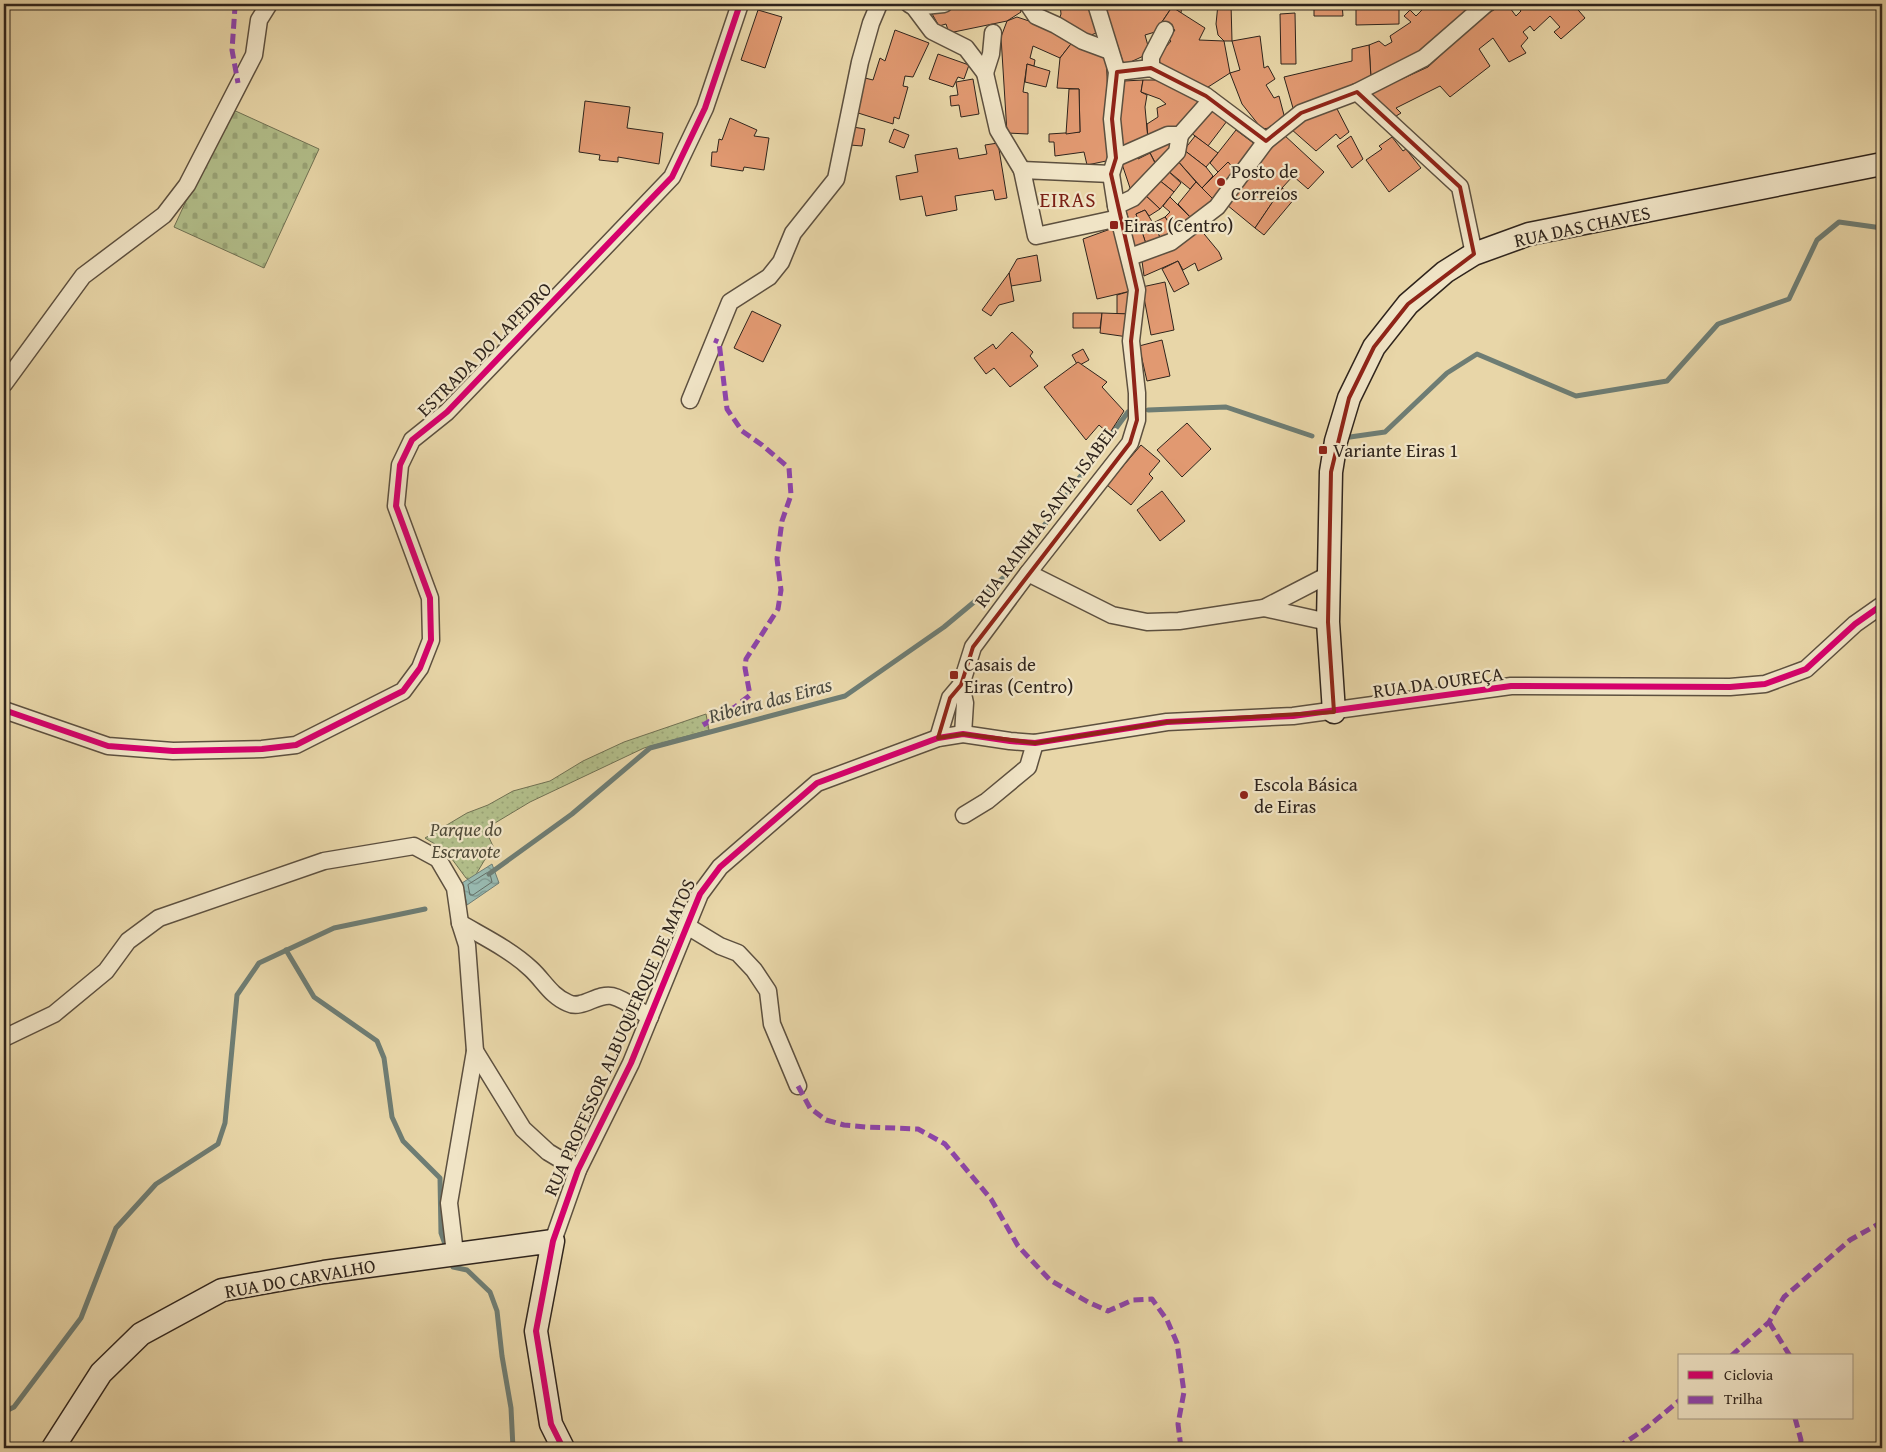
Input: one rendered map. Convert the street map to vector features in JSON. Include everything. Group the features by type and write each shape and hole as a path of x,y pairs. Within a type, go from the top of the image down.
{"street":[{"path":"4,384 83,276 164,215 187,185 254,55 259,20 269,4"},
{"name":"ESTRADA DO LAPEDRO","path":"4,710 108,746 173,751 262,749 296,745 403,691 420,668 431,640 430,598 396,506 400,464 412,440 447,412 672,177 706,108 740,4"},
{"path":"690,400 730,302 769,277 781,262 793,234 836,179 860,62 871,23 879,4"},
{"path":"912,5 944,4"},
{"path":"1028,4 1036,16 1083,41 1110,51"},
{"path":"1022,170 1111,174 1116,158 1112,119 1117,72 1096,4"},
{"path":"1130,257 1171,242 1217,206 1266,141 1301,113 1356,92 1424,58 1486,4"},
{"path":"912,5 932,31 966,48 985,73 998,130 1022,170 1036,236 1118,212 1177,152 1180,135 1211,100"},
{"path":"1151,68 1151,57 1165,30"},
{"path":"985,73 993,33"},
{"path":"1117,72 1151,68 1211,100 1266,141"},
{"path":"1356,92 1460,187 1474,254"},
{"path":"1116,158 1168,135 1180,135"},
{"name":"RUA DAS CHAVES","path":"1334,712 1328,622 1328,575 1331,472 1336,441 1349,398 1374,347 1408,304 1446,272 1474,254 1529,234 1882,164"},
{"name":"RUA RAINHA SANTA ISABEL","path":"961,685 973,647 1028,573 1130,443 1137,420 1137,393 1131,341 1137,290 1111,174"},
{"path":"1028,573 1112,616 1147,622 1179,621 1264,608 1328,575"},
{"name":"RUA DA OUREÇA","path":"962,734 1010,742 1035,743 1167,722 1293,716 1334,712 1511,686 1730,687 1765,684 1806,669 1855,624 1882,605"},
{"path":"1264,608 1328,622"},
{"path":"961,685 965,702 962,734"},
{"path":"938,738 950,698 961,685"},
{"name":"RUA PROFESSOR ALBUQUERQUE DE MATOS","path":"553,1241 578,1170 631,1063 700,894 720,866 816,783 938,738 962,734"},
{"path":"964,816 987,801 1028,767 1035,743"},
{"path":"4,1038 54,1014 106,971 128,941 159,918 324,861 414,846 438,859 455,888 460,923 467,945 475,1051 448,1203 455,1253"},
{"path":"460,923 499,945 532,970 556,997 571,1005 585,1003 598,997 612,996 650,1017"},
{"path":"687,926 720,946 738,952 754,970 768,991 772,1024 798,1086"},
{"path":"475,1051 523,1129 548,1152 578,1170"},
{"path":"553,1241 536,1331 551,1424 563,1448"},
{"name":"RUA DO CARVALHO","path":"53,1448 101,1373 141,1334 222,1290 324,1272 553,1241"}],"highlighted area":[{"path":"1151,68 1206,96 1266,141 1301,113 1357,92 1460,187 1474,254 1408,304 1374,347 1349,398 1331,472 1328,622 1334,712 1167,722 1035,743 963,734 938,738 950,698 961,685 973,647 1130,443 1137,420 1131,341 1137,290 1111,174 1116,158 1112,119 1117,72"}],"green space":[{"path":"229,108 319,149 264,268 174,227"},
{"name":"Parque do Escravote","path":"706,714 709,730 644,748 530,802 485,829 493,846 472,881 466,878 446,851 425,838 467,813 488,805 513,791 550,781 583,761 624,742"}],"water":[{"path":"492,864 499,883 467,905 462,883"}],"building":[{"path":"986,4 1019,4 1021,12 1007,21 949,33 946,24 939,26 931,12"},
{"path":"1060,4 1088,4 1099,32 1083,38 1058,23 1061,14"},
{"path":"1104,4 1182,4 1181,13 1172,7 1155,32 1145,35 1150,53 1124,65"},
{"path":"1218,4 1231,4 1232,41 1224,41 1218,35 1216,24"},
{"path":"1314,4 1342,4 1343,16 1314,16"},
{"path":"1356,4 1399,4 1399,24 1356,25"},
{"path":"1428,4 1477,4 1425,52 1371,78 1369,45 1379,41 1385,46 1392,42 1390,36 1411,22 1404,16 1410,10 1416,16"},
{"path":"1507,4 1516,16 1521,11 1516,4 1573,4 1585,18 1561,39 1554,32 1560,27 1550,16 1534,31 1530,26 1523,32 1528,38 1521,46 1526,53 1509,62 1493,38 1479,49 1490,66 1450,97 1440,86 1396,108 1401,113 1393,118 1371,93 1428,67 1480,18"},
{"path":"1172,7 1205,28 1199,40 1224,41 1230,73 1205,89 1155,60 1171,41 1168,39 1175,30 1162,22"},
{"path":"758,10 782,17 765,68 741,60"},
{"path":"1295,13 1296,64 1281,64 1280,14"},
{"path":"1017,17 1044,26 1074,40 1060,58 1033,46 1030,58 1035,60 1034,66 1027,64 1023,92 1028,93 1028,134 1007,133 1001,37 1007,21"},
{"path":"895,30 929,43 913,77 905,76 903,86 908,87 899,119 894,117 893,124 855,112 865,78 873,80 880,58 885,61"},
{"path":"1260,36 1264,68 1268,66 1275,79 1266,85 1274,98 1279,96 1284,115 1270,128 1262,129 1242,104 1230,73 1240,70 1232,41"},
{"path":"1074,40 1106,54 1111,160 1087,165 1084,152 1055,156 1054,142 1049,142 1049,134 1080,132 1079,89 1057,88 1060,58"},
{"path":"1369,45 1371,78 1293,108 1284,77 1352,61 1352,49"},
{"path":"938,54 969,65 964,79 958,77 953,87 929,79"},
{"path":"1027,64 1050,71 1046,87 1025,82"},
{"path":"973,79 979,114 961,117 959,105 951,106 950,96 958,95 956,82"},
{"path":"1143,80 1141,92 1147,95 1145,107 1148,140 1121,147 1119,124 1124,81"},
{"path":"1143,80 1164,80 1204,103 1184,125 1148,140 1147,124 1158,117 1157,108 1166,104 1160,99 1141,92"},
{"path":"1069,89 1079,89 1080,132 1066,134"},
{"path":"585,101 630,107 627,128 663,133 659,164 618,157 618,162 599,160 600,155 579,152"},
{"path":"1335,105 1349,132 1340,139 1336,134 1316,151 1291,129 1316,113"},
{"path":"1209,107 1227,121 1208,146 1190,132"},
{"path":"730,118 757,130 754,136 769,138 764,170 744,167 743,171 711,166 712,152 717,152 719,139 722,140"},
{"path":"853,127 865,129 862,146 850,145"},
{"path":"894,129 909,135 904,148 889,142"},
{"path":"1236,130 1256,145 1236,171 1228,162 1218,172 1210,163"},
{"path":"1283,134 1324,172 1308,189 1293,176 1282,188 1255,228 1227,205 1255,165"},
{"path":"1195,136 1218,153 1206,167 1184,150"},
{"path":"1351,136 1363,159 1352,168 1337,146"},
{"path":"1392,137 1403,151 1406,149 1421,168 1389,192 1366,160 1382,149 1379,146"},
{"path":"1166,140 1174,149 1156,164 1150,153"},
{"path":"998,143 1007,198 995,200 993,190 955,196 957,210 926,216 922,196 900,200 896,176 918,172 915,155 957,148 959,159 987,154 985,145"},
{"path":"1184,150 1206,167 1213,176 1202,188 1176,159"},
{"path":"1136,153 1138,159 1150,153 1157,167 1131,191 1121,161"},
{"path":"1176,159 1196,182 1190,189 1167,170"},
{"path":"1228,162 1236,171 1214,200 1202,188"},
{"path":"1167,170 1181,183 1174,192 1159,180"},
{"path":"1159,180 1174,192 1160,209 1144,194"},
{"path":"1196,182 1214,200 1194,221 1178,204"},
{"path":"1282,188 1295,198 1264,235 1255,228"},
{"path":"1144,194 1160,209 1149,216 1145,210 1136,214 1138,219 1127,225 1121,208"},
{"path":"1170,197 1194,221 1176,233 1165,217 1170,212 1163,206"},
{"path":"1145,210 1162,241 1146,244 1136,214"},
{"path":"1165,217 1176,233 1162,241 1153,223"},
{"path":"1138,219 1146,244 1133,246 1127,225"},
{"path":"1116,227 1131,291 1097,299 1083,239"},
{"path":"1200,229 1219,252 1222,259 1198,271 1195,263 1183,270 1178,261 1144,276 1142,261"},
{"path":"1037,255 1041,281 1011,286 1009,273 1017,259"},
{"path":"1178,261 1189,284 1174,292 1162,269"},
{"path":"1009,273 1014,301 999,305 991,316 982,310"},
{"path":"1165,282 1174,330 1151,335 1142,287"},
{"path":"1131,291 1131,314 1117,314 1117,295"},
{"path":"752,311 781,325 763,362 734,348"},
{"path":"1073,313 1102,313 1100,328 1073,328"},
{"path":"1102,313 1131,314 1128,337 1100,333"},
{"path":"1012,332 1033,352 1030,356 1038,366 1010,387 994,368 986,374 974,358 993,344 996,349"},
{"path":"1162,340 1170,376 1147,381 1139,346"},
{"path":"1083,349 1089,360 1078,366 1072,355"},
{"path":"1078,362 1107,382 1102,387 1124,411 1109,434 1099,425 1086,440 1044,387"},
{"path":"1187,423 1211,449 1182,477 1157,450"},
{"path":"1141,445 1160,461 1149,474 1153,478 1131,505 1107,485"},
{"path":"1162,491 1185,521 1160,541 1137,510"}],"waterway":[{"name":"Ribeira das Eiras","path":"1350,437 1385,432 1447,373 1477,354 1576,396 1667,381 1718,324 1789,299 1817,240 1839,222 1882,228"},
{"name":"Ribeira das Eiras","path":"1148,410 1226,407 1312,436"},
{"name":"Ribeira das Eiras","path":"489,874 572,814 650,748 845,696 944,627 1009,573 1128,412"},
{"path":"4,1412 14,1407 81,1318 116,1228 156,1184 218,1144 225,1123 237,995 259,963 334,928 425,909"},
{"path":"286,950 314,997 377,1041 384,1058 392,1117 403,1141 440,1178 441,1233 447,1250"},
{"path":"451,1260 453,1267 467,1270 490,1292 497,1311 511,1408 513,1448"}],"marked path":[{"path":"234,4 232,50 238,83"},
{"path":"703,725 735,707 750,695 745,668 746,659 778,609 781,590 777,559 782,521 791,495 789,468 742,431 727,409 719,342 714,340"},
{"path":"798,1086 810,1108 826,1120 844,1125 918,1129 945,1144 991,1199 1018,1246 1050,1280 1108,1311 1133,1300 1152,1299 1167,1320 1177,1343 1184,1392 1178,1424 1181,1448"},
{"path":"1733,1354 1769,1322 1784,1297 1850,1240 1882,1222"},
{"path":"1769,1322 1789,1354"},
{"path":"1617,1448 1645,1429 1678,1402"},
{"path":"1796,1420 1801,1440 1800,1448"}],"cycle path":[{"path":"4,710 108,746 173,751 262,749 296,745 403,691 420,668 431,640 430,598 396,506 400,465 412,440 447,412 672,177 705,108 740,4"},
{"path":"563,1448 551,1424 536,1331 553,1241 578,1170 631,1063 700,894 720,867 817,783 938,738 963,734 1035,743 1167,722 1293,716 1511,686 1730,687 1765,684 1806,669 1855,624 1882,605"}],"place":[{"name":"Posto de Correios","path":"1221,182"},
{"name":"Eiras (Centro)","path":"1114,225"},
{"name":"Variante Eiras 1","path":"1323,450"},
{"name":"Casais de Eiras (Centro)","path":"954,675"},
{"name":"Escola Básica de Eiras","path":"1244,795"}],"district":[{"name":"EIRAS","path":"1068,200"}]}
